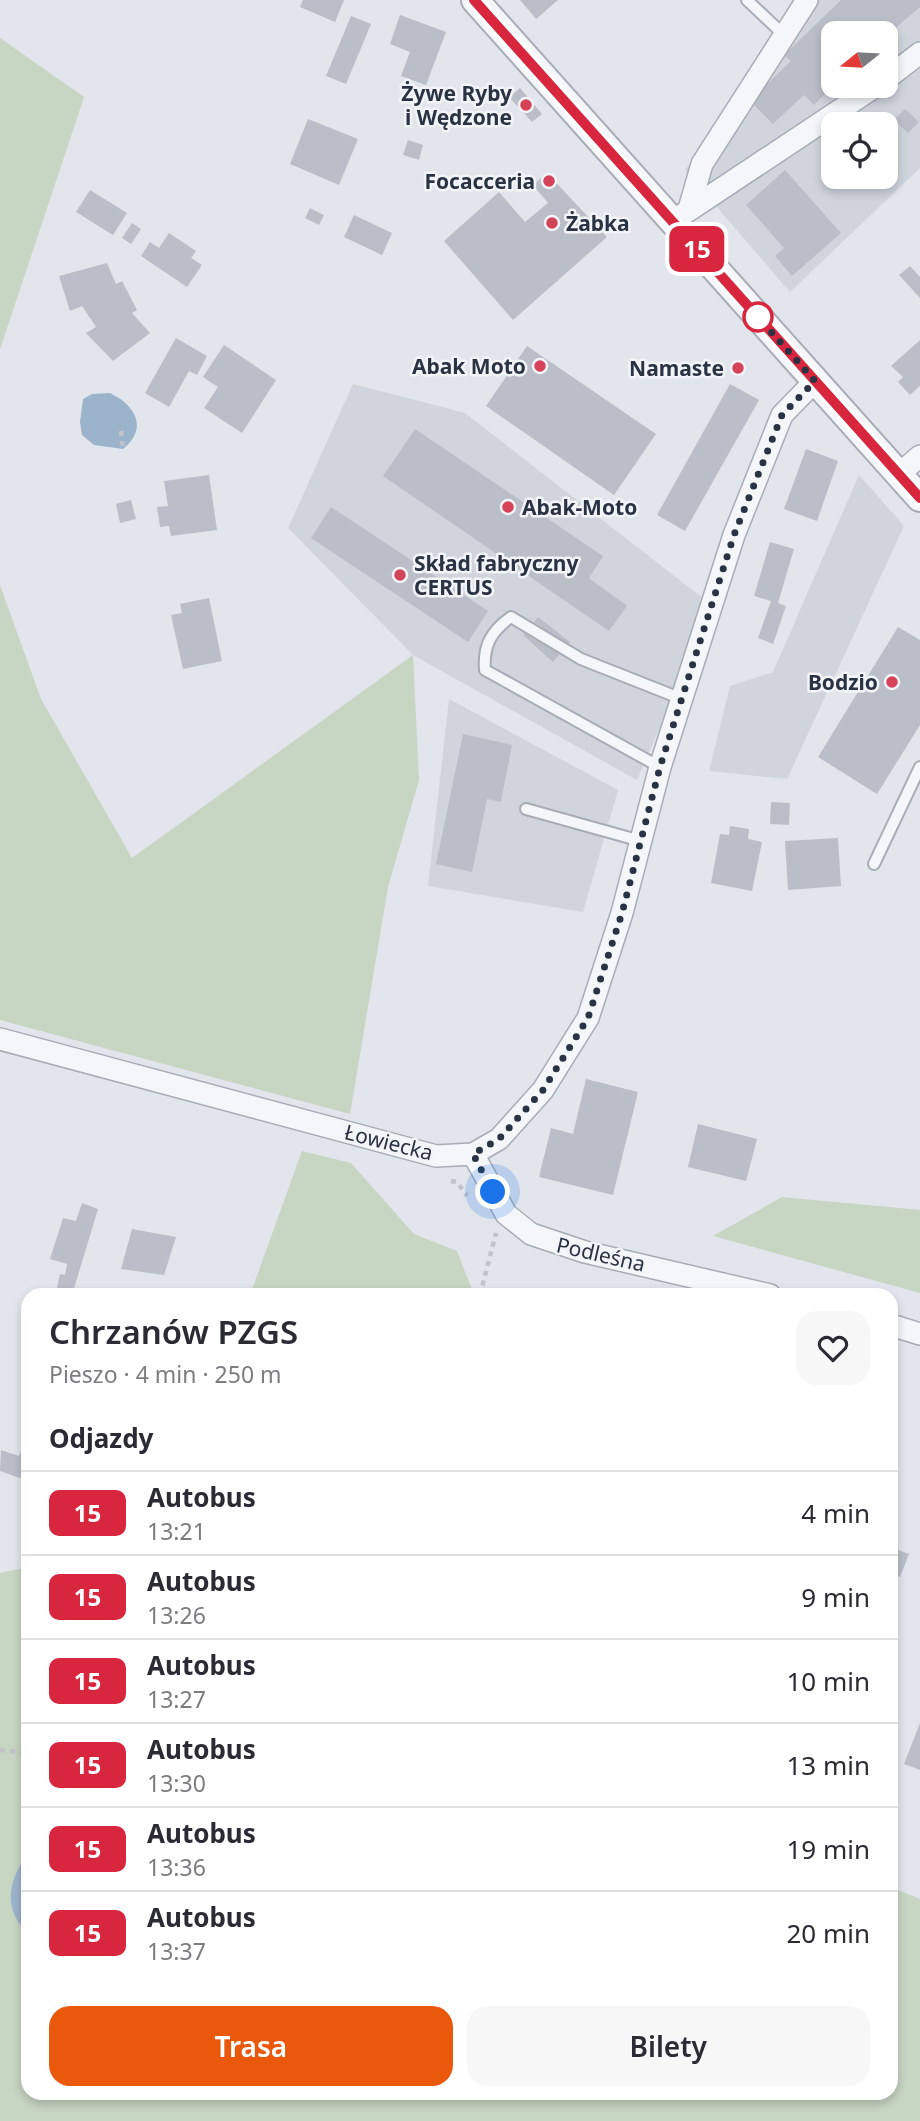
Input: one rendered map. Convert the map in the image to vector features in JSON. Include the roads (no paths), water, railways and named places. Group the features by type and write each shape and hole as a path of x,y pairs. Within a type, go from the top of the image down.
{"street":[{"path":"475,0 681,215 815,381 920,498"},
{"path":"681,215 702,164 807,0"},
{"path":"898,70 920,53"},
{"path":"681,215 858,98"},
{"name":"Łowiecka","path":"0,1040 436,1156 473,1154 499,1139 543,1090 588,1018 622,913 660,767 734,535 782,415 815,381"},
{"path":"898,475 920,456"},
{"name":"Podleśna","path":"473,1154 506,1214 531,1234 585,1252 740,1288"},
{"path":"898,1327 920,1334"}],"lane":[{"path":"747,0 785,36"},
{"path":"660,767 485,670 483,651 496,627 511,617 581,659 682,699"},
{"path":"874,864 920,767"},
{"path":"526,809 641,841"}],"water":[{"path":"110,393 126,404 136,418 135,433 123,449 94,445 82,435 80,422 83,399 92,394"},
{"path":"21,1863 21,1925 11,1904 12,1884"}],"place":[{"name":"Żywe Ryby i Wędzone","path":"526,105"},
{"name":"Focacceria","path":"549,181"},
{"name":"Żabka","path":"552,223"},
{"name":"Abak Moto","path":"540,366"},
{"name":"Namaste","path":"738,368"},
{"name":"Abak-Moto","path":"508,507"},
{"name":"Skład fabryczny CERTUS","path":"400,575"},
{"name":"Bodzio","path":"892,682"}]}
